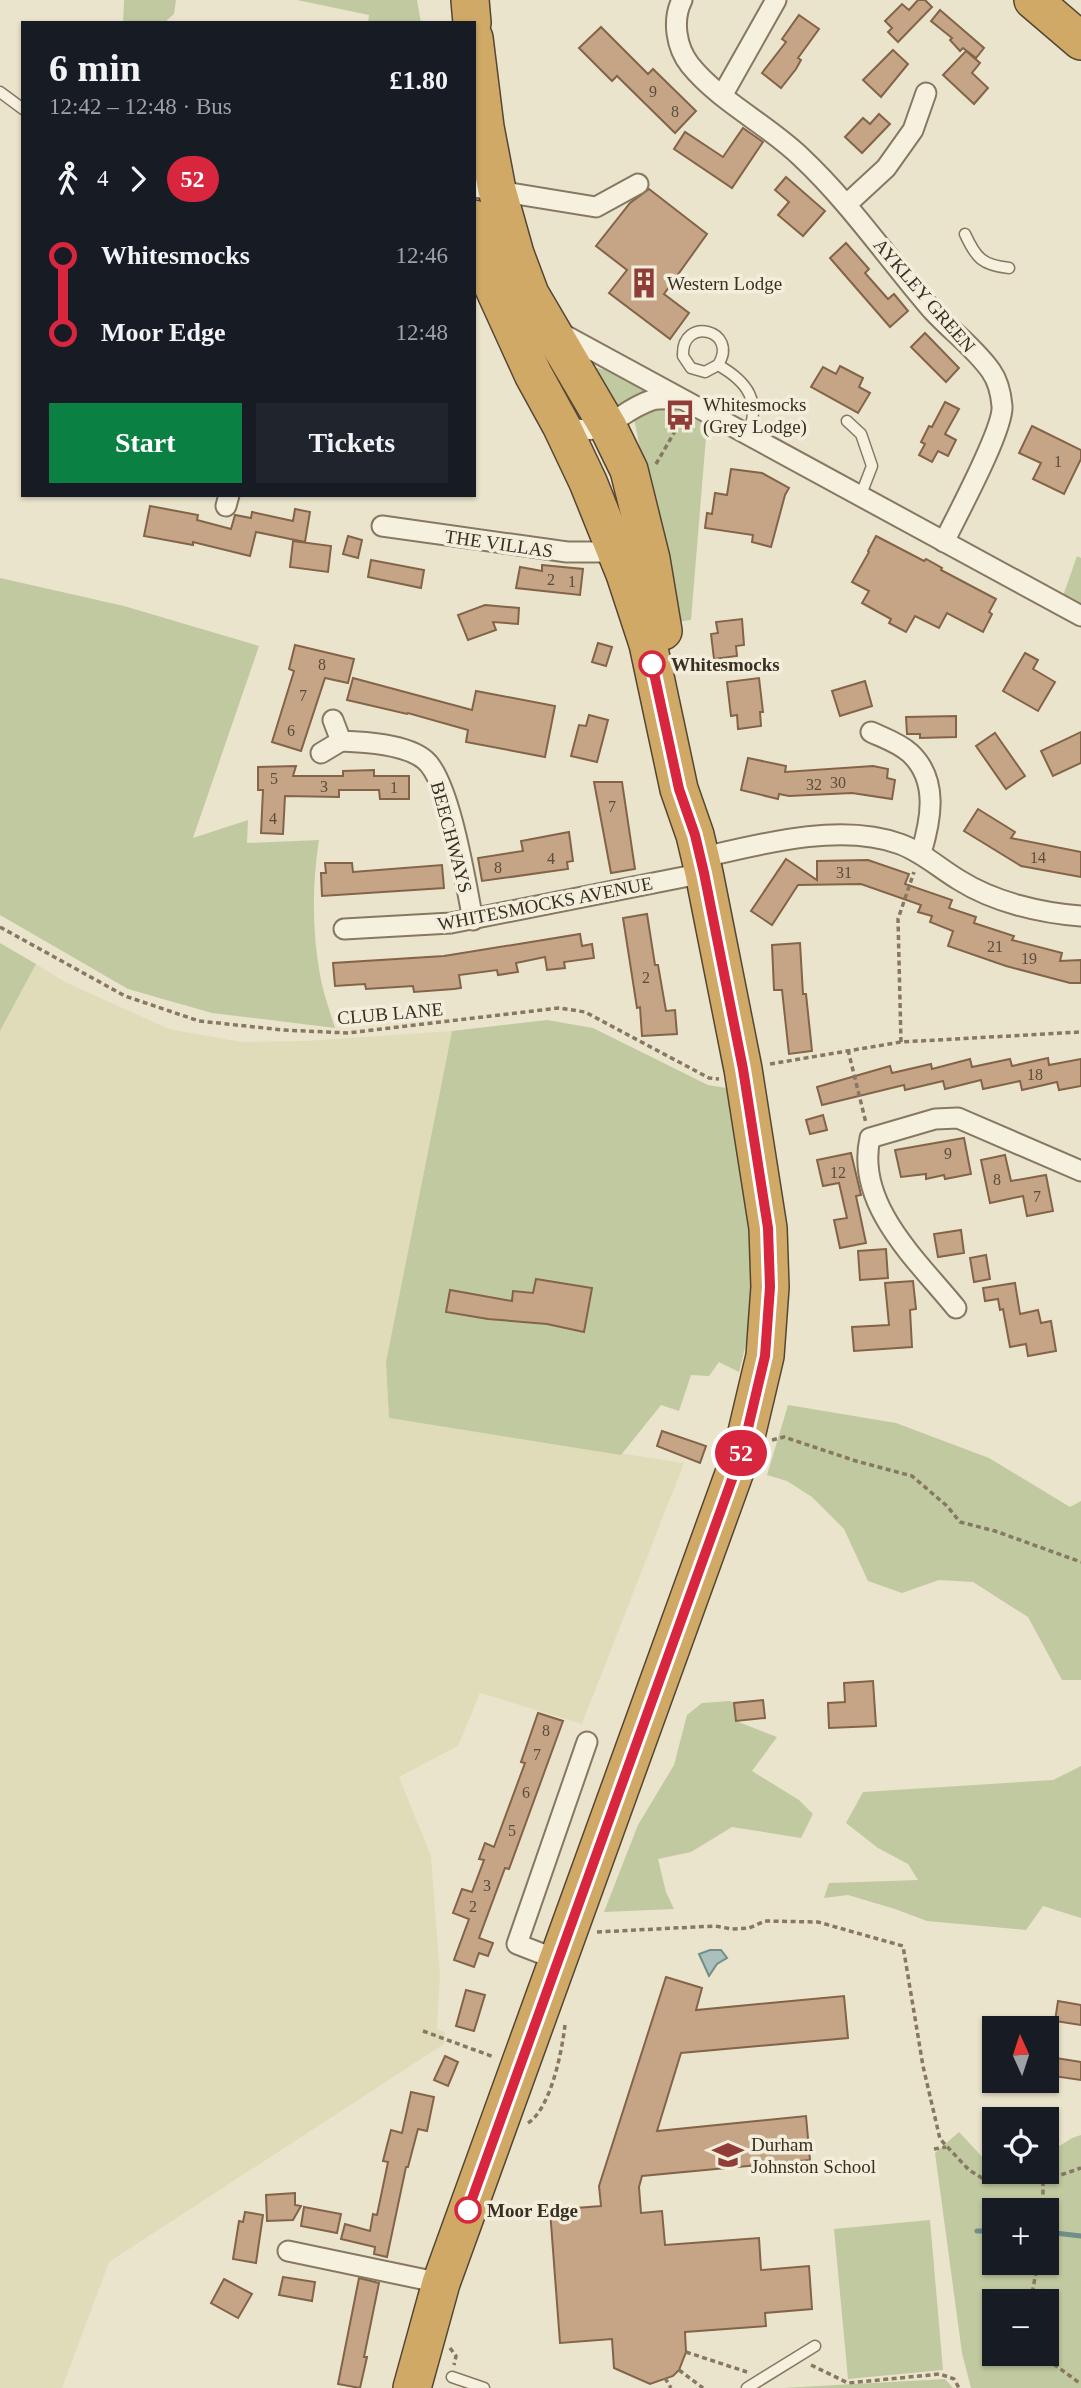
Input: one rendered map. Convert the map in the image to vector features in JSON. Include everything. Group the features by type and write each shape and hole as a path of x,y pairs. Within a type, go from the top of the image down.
{"highway":[{"path":"444,0 447,21"},
{"path":"470,0 472,21"},
{"path":"1033,0 1081,41"},
{"path":"412,2388 441,2283 743,1449 765,1356 770,1287 768,1228 744,1075 700,855 692,782 651,559 629,470 608,427 583,356 549,327 530,294 485,189 485,127 476,54"},
{"path":"476,234 483,285 509,325 561,425 617,552 648,644 679,789 700,855"}],"street":[{"name":"AYKLEY GREEN","path":"682,0 676,22 683,53 690,65 799,155 847,204 934,312 992,372 1000,390 1003,410 995,435 944,542"},
{"path":"723,94 776,0"},
{"path":"847,204 886,168 913,130 926,93"},
{"path":"485,189 596,207 638,184"},
{"path":"544,393 544,384 555,365 583,356 685,402 1081,616"},
{"path":"561,425 580,431 608,427 632,409 655,399 685,402"},
{"name":"THE VILLAS","path":"382,526 567,552 617,552"},
{"path":"321,753 341,741 333,720"},
{"path":"871,732 896,743 912,755 930,788 931,811 920,853"},
{"name":"BEECHWAYS","path":"341,741 369,743 415,754 425,760 435,772 453,825 473,920"},
{"name":"WHITESMOCKS AVENUE","path":"344,929 473,920 700,855 837,835 874,837 899,844 920,853 961,881 990,895 1059,915 1081,916"},
{"path":"956,1308 889,1225 879,1206 872,1184 867,1150 870,1138 936,1119 958,1118 1081,1171"},
{"path":"558,1960 517,1944 587,1742"},
{"path":"288,2251 441,2283"}],"lane":[{"path":"0,92 21,107"},
{"path":"965,234 981,261 996,267 1009,268"},
{"path":"702,331 708,331 720,339 724,352 718,365 705,372 691,368 683,356 684,342 689,336 702,331"},
{"path":"718,365 745,384 755,412 748,435"},
{"path":"847,421 860,434 872,466 860,497"},
{"path":"747,2388 815,2346"},
{"path":"452,2377 484,2388"}],"path":[{"path":"653,470 685,402"},
{"path":"901,1042 898,919 920,853"},
{"name":"CLUB LANE","path":"0,928 125,996 199,1021 283,1030 348,1033 559,1008 585,1012 709,1078 744,1075 848,1050 901,1042 1081,1032"},
{"path":"848,1050 870,1138"},
{"path":"784,1437 912,1476 947,1506 960,1522 995,1531 1081,1562"},
{"path":"586,1933 715,1926 749,1928 765,1921 818,1922 903,1946 940,2139 969,2170 982,2178"},
{"path":"520,2127 539,2115 562,2046 566,2014"},
{"path":"423,2031 519,2066"},
{"path":"934,2149 947,2147"},
{"path":"1059,2176 1081,2168"},
{"path":"686,2353 764,2378"},
{"path":"796,2358 848,2383 940,2374 954,2378 959,2388"},
{"path":"1056,2366 1081,2384"},
{"path":"679,2370 703,2388"},
{"path":"666,2378 670,2388"}],"shaded area":[{"path":"36,964 65,982 169,1029 241,1042 305,1041 452,1031 386,1362 389,1418 684,1463 582,1724 480,1693 458,1746 399,1777 431,1856 440,1975 437,2029 445,2032 444,2044 109,2262 62,2388 0,2388 0,1031"},
{"path":"721,1950 727,1958 717,1964 709,1976 699,1954"}],"green space":[{"path":"124,0 176,0 174,14 166,21 123,21"},
{"path":"297,0 417,0 421,21 368,21 369,15"},
{"path":"591,367 612,371 648,390 614,408"},
{"path":"667,406 707,425 691,620 674,622 634,418 637,413"},
{"path":"1077,556 1081,558 1081,605 1063,596"},
{"path":"0,578 124,606 259,646 193,838 248,820 247,843 319,840 314,891 315,941 321,982 335,1028 212,1013 128,989 0,915"},
{"path":"0,943 36,964 0,1031"},
{"path":"547,1020 593,1028 708,1085 732,1089 747,1195 752,1267 747,1337 739,1372 719,1362 709,1376 691,1375 679,1411 661,1405 621,1455 389,1418 386,1362 452,1031"},
{"path":"788,1405 896,1423 989,1458 1070,1507 1081,1501 1081,1680 1062,1680 1028,1617 973,1582 939,1580 902,1593 868,1581 844,1529 812,1497 787,1481 767,1475"},
{"path":"702,1703 734,1703 736,1721 777,1737 752,1771 799,1800 813,1814 801,1838 732,1827 691,1852 658,1859 666,1892 674,1909 604,1912 638,1825 674,1765 687,1715"},
{"path":"1081,1766 1081,1918 1043,1906 1026,1930 927,1921 848,1895 824,1898 829,1883 918,1880 908,1864 878,1848 846,1823 863,1792 1053,1780"},
{"path":"959,2132 982,2157 982,2184 1059,2184 1059,2146 1081,2135 1081,2388 971,2388 962,2353 935,2153"},
{"path":"930,2220 943,2370 848,2379 834,2229"},
{"path":"945,2379 953,2388 782,2388"}],"building":[{"path":"918,0 925,0 932,7 898,42 888,32 892,28 885,21 902,4 909,10"},
{"path":"940,10 984,48 976,58 963,48 960,51 950,40 952,38 931,21"},
{"path":"799,15 819,29 798,58 801,60 796,69 781,88 762,73 786,42 782,39"},
{"path":"601,27 648,74 653,69 696,111 675,133 617,76 612,81 579,48"},
{"path":"893,50 908,64 881,97 863,80"},
{"path":"966,51 980,63 972,73 988,88 974,104 943,75"},
{"path":"879,114 890,124 862,153 845,137 863,118 870,124"},
{"path":"743,128 763,142 732,188 674,149 685,132 723,157"},
{"path":"786,177 825,211 803,236 778,215 789,202 775,190"},
{"path":"649,189 707,234 664,294 689,313 670,339 609,293 627,270 596,246 630,203"},
{"path":"846,243 869,269 865,273 888,299 894,294 908,311 890,327 830,258"},
{"path":"925,333 959,368 946,382 911,347"},
{"path":"840,366 863,378 859,387 870,393 858,413 811,387 823,367 836,374"},
{"path":"945,402 959,409 945,434 956,440 948,456 938,451 932,462 919,455 925,444 921,442"},
{"path":"1032,426 1081,450 1081,459 1064,494 1033,479 1041,463 1019,453"},
{"path":"731,469 762,473 789,488 771,547 752,542 753,535 705,528 707,513 712,514 715,493 727,495"},
{"path":"150,506 198,515 197,520 231,529 235,515 251,518 252,512 293,521 295,509 310,512 305,542 256,532 250,556 193,542 193,545 144,536"},
{"path":"348,536 362,540 358,558 343,554"},
{"path":"876,536 924,561 926,559 942,568 941,570 996,599 983,632 947,613 939,628 915,616 906,632 889,623 891,619 862,603 869,591 852,582"},
{"path":"293,541 331,546 328,572 290,567"},
{"path":"371,560 424,570 421,588 368,577"},
{"path":"542,565 583,569 580,595 516,588 520,567 542,571"},
{"path":"485,605 519,608 518,624 493,622 496,630 468,640 458,615"},
{"path":"742,619 744,645 736,646 737,656 714,659 711,634 718,633 716,622"},
{"path":"598,643 612,647 606,666 592,662"},
{"path":"295,645 354,659 348,683 325,678 301,751 272,742 294,671 289,669"},
{"path":"1025,653 1038,660 1033,669 1055,682 1038,711 1003,691"},
{"path":"353,678 472,710 476,691 555,706 545,757 466,742 468,730 347,700"},
{"path":"759,678 763,712 760,712 761,726 738,729 737,715 731,716 727,682"},
{"path":"865,681 872,706 840,716 832,691"},
{"path":"589,715 608,720 597,762 571,756 579,725 586,726"},
{"path":"956,716 956,737 920,738 920,734 907,734 906,717"},
{"path":"1081,732 1081,763 1053,776 1041,751"},
{"path":"995,733 1025,776 1006,789 976,746"},
{"path":"748,758 786,766 785,772 873,766 888,769 887,778 895,780 892,799 852,793 789,796 779,794 778,799 741,790"},
{"path":"296,766 293,776 343,776 343,771 374,770 374,776 409,776 409,799 380,799 379,790 339,790 339,797 285,796 283,834 261,833 263,790 258,790 258,767"},
{"path":"594,782 622,782 635,869 611,873"},
{"path":"978,809 1015,832 1011,838 1081,852 1081,877 1021,866 964,831"},
{"path":"569,832 573,861 567,862 568,869 482,881 478,858 523,851 521,841"},
{"path":"786,859 817,880 817,861 868,860 909,874 905,884 952,900 949,908 976,917 974,923 1014,936 1012,940 1062,953 1060,961 1081,960 1081,983 1070,983 1006,966 948,946 953,931 930,922 932,916 918,912 921,905 861,884 798,885 772,925 751,911"},
{"path":"325,863 352,863 353,872 442,865 444,888 322,896 321,873 326,873"},
{"path":"647,914 666,1011 675,1010 677,1034 642,1036 640,1007 637,1008 623,918"},
{"path":"580,934 582,946 592,944 594,958 564,962 565,968 547,970 545,957 516,963 518,972 498,975 497,970 459,975 461,988 454,989 414,992 413,986 366,989 365,984 335,986 333,963 444,956"},
{"path":"800,943 803,994 806,994 812,1051 789,1054 782,990 774,990 772,945"},
{"path":"1048,1058 1049,1065 1081,1059 1081,1086 1059,1090 1057,1082 1022,1090 1020,1081 983,1089 981,1080 945,1089 943,1081 905,1090 904,1085 822,1105 817,1087 890,1066 892,1073 931,1064 932,1069 970,1059 972,1067 1010,1059 1012,1066"},
{"path":"823,1115 827,1130 810,1134 806,1120"},
{"path":"964,1138 971,1174 945,1179 944,1175 926,1179 926,1174 901,1177 895,1150"},
{"path":"851,1153 861,1195 856,1196 866,1243 840,1248 834,1220 847,1218 839,1183 823,1186 817,1160"},
{"path":"1005,1155 1011,1181 1046,1175 1053,1211 1027,1216 1023,1196 990,1203 981,1160"},
{"path":"961,1230 964,1253 938,1257 934,1234"},
{"path":"886,1249 888,1278 860,1280 858,1251"},
{"path":"986,1255 990,1279 974,1282 970,1258"},
{"path":"536,1279 592,1288 584,1332 547,1324 446,1312 450,1290 512,1301 513,1291 533,1293"},
{"path":"913,1281 916,1309 910,1310 912,1347 854,1351 852,1327 889,1325 885,1283"},
{"path":"1015,1283 1020,1314 1038,1310 1041,1323 1051,1321 1056,1351 1028,1356 1026,1344 1010,1347 1003,1309 1000,1310 998,1299 985,1301 983,1288"},
{"path":"662,1431 706,1446 700,1463 657,1446"},
{"path":"873,1681 876,1726 829,1728 828,1703 845,1702 844,1683"},
{"path":"763,1700 765,1718 736,1721 734,1703"},
{"path":"538,1713 563,1721 509,1869 505,1868 479,1938 493,1943 488,1956 479,1953 474,1967 454,1960 469,1919 453,1913 462,1889 472,1892 484,1860 479,1859 485,1843 494,1847 525,1763 521,1762"},
{"path":"666,1977 702,1988 696,2010 844,1996 848,2038 681,2053 657,2131 806,2116 810,2160 642,2176 639,2187 641,2213 662,2211 665,2245 759,2238 761,2270 809,2266 812,2309 765,2313 766,2326 685,2332 686,2352 679,2370 673,2376 650,2384 614,2368 612,2339 560,2343 550,2210 601,2206 599,2186"},
{"path":"466,1990 485,1995 474,2031 456,2026"},
{"path":"1058,2001 1081,2005 1081,2025 1059,2022 1059,2016 1056,2016"},
{"path":"445,2056 458,2062 448,2086 434,2080"},
{"path":"1059,2058 1081,2062 1081,2080 1059,2077"},
{"path":"411,2092 434,2097 427,2131 418,2129 406,2167 387,2257 374,2254 375,2247 341,2239 345,2224 370,2231 373,2214 377,2215 388,2162 383,2161 391,2130 402,2133"},
{"path":"295,2193 295,2205 301,2206 293,2220 267,2221 266,2195"},
{"path":"304,2207 341,2214 337,2233 301,2226"},
{"path":"245,2212 263,2215 256,2263 233,2259 239,2221 243,2222"},
{"path":"283,2277 315,2282 312,2301 279,2295"},
{"path":"359,2278 379,2283 360,2388 338,2384"},
{"path":"224,2279 252,2294 238,2318 211,2303"}],"waterway":[{"path":"977,2231 982,2231"},
{"path":"1059,2233 1081,2236"}],"bus line":[{"name":"52","path":"468,2210 743,1449 765,1356 770,1287 768,1228 743,1069 704,873 695,835 679,789 652,664"}],"place":[{"name":"Western Lodge","path":"644,283"},
{"name":"Whitesmocks (Grey Lodge)","path":"680,415"},
{"name":"Whitesmocks","path":"652,664"},
{"name":"Durham Johnston School","path":"728,2155"},
{"name":"Moor Edge","path":"468,2210"}]}
